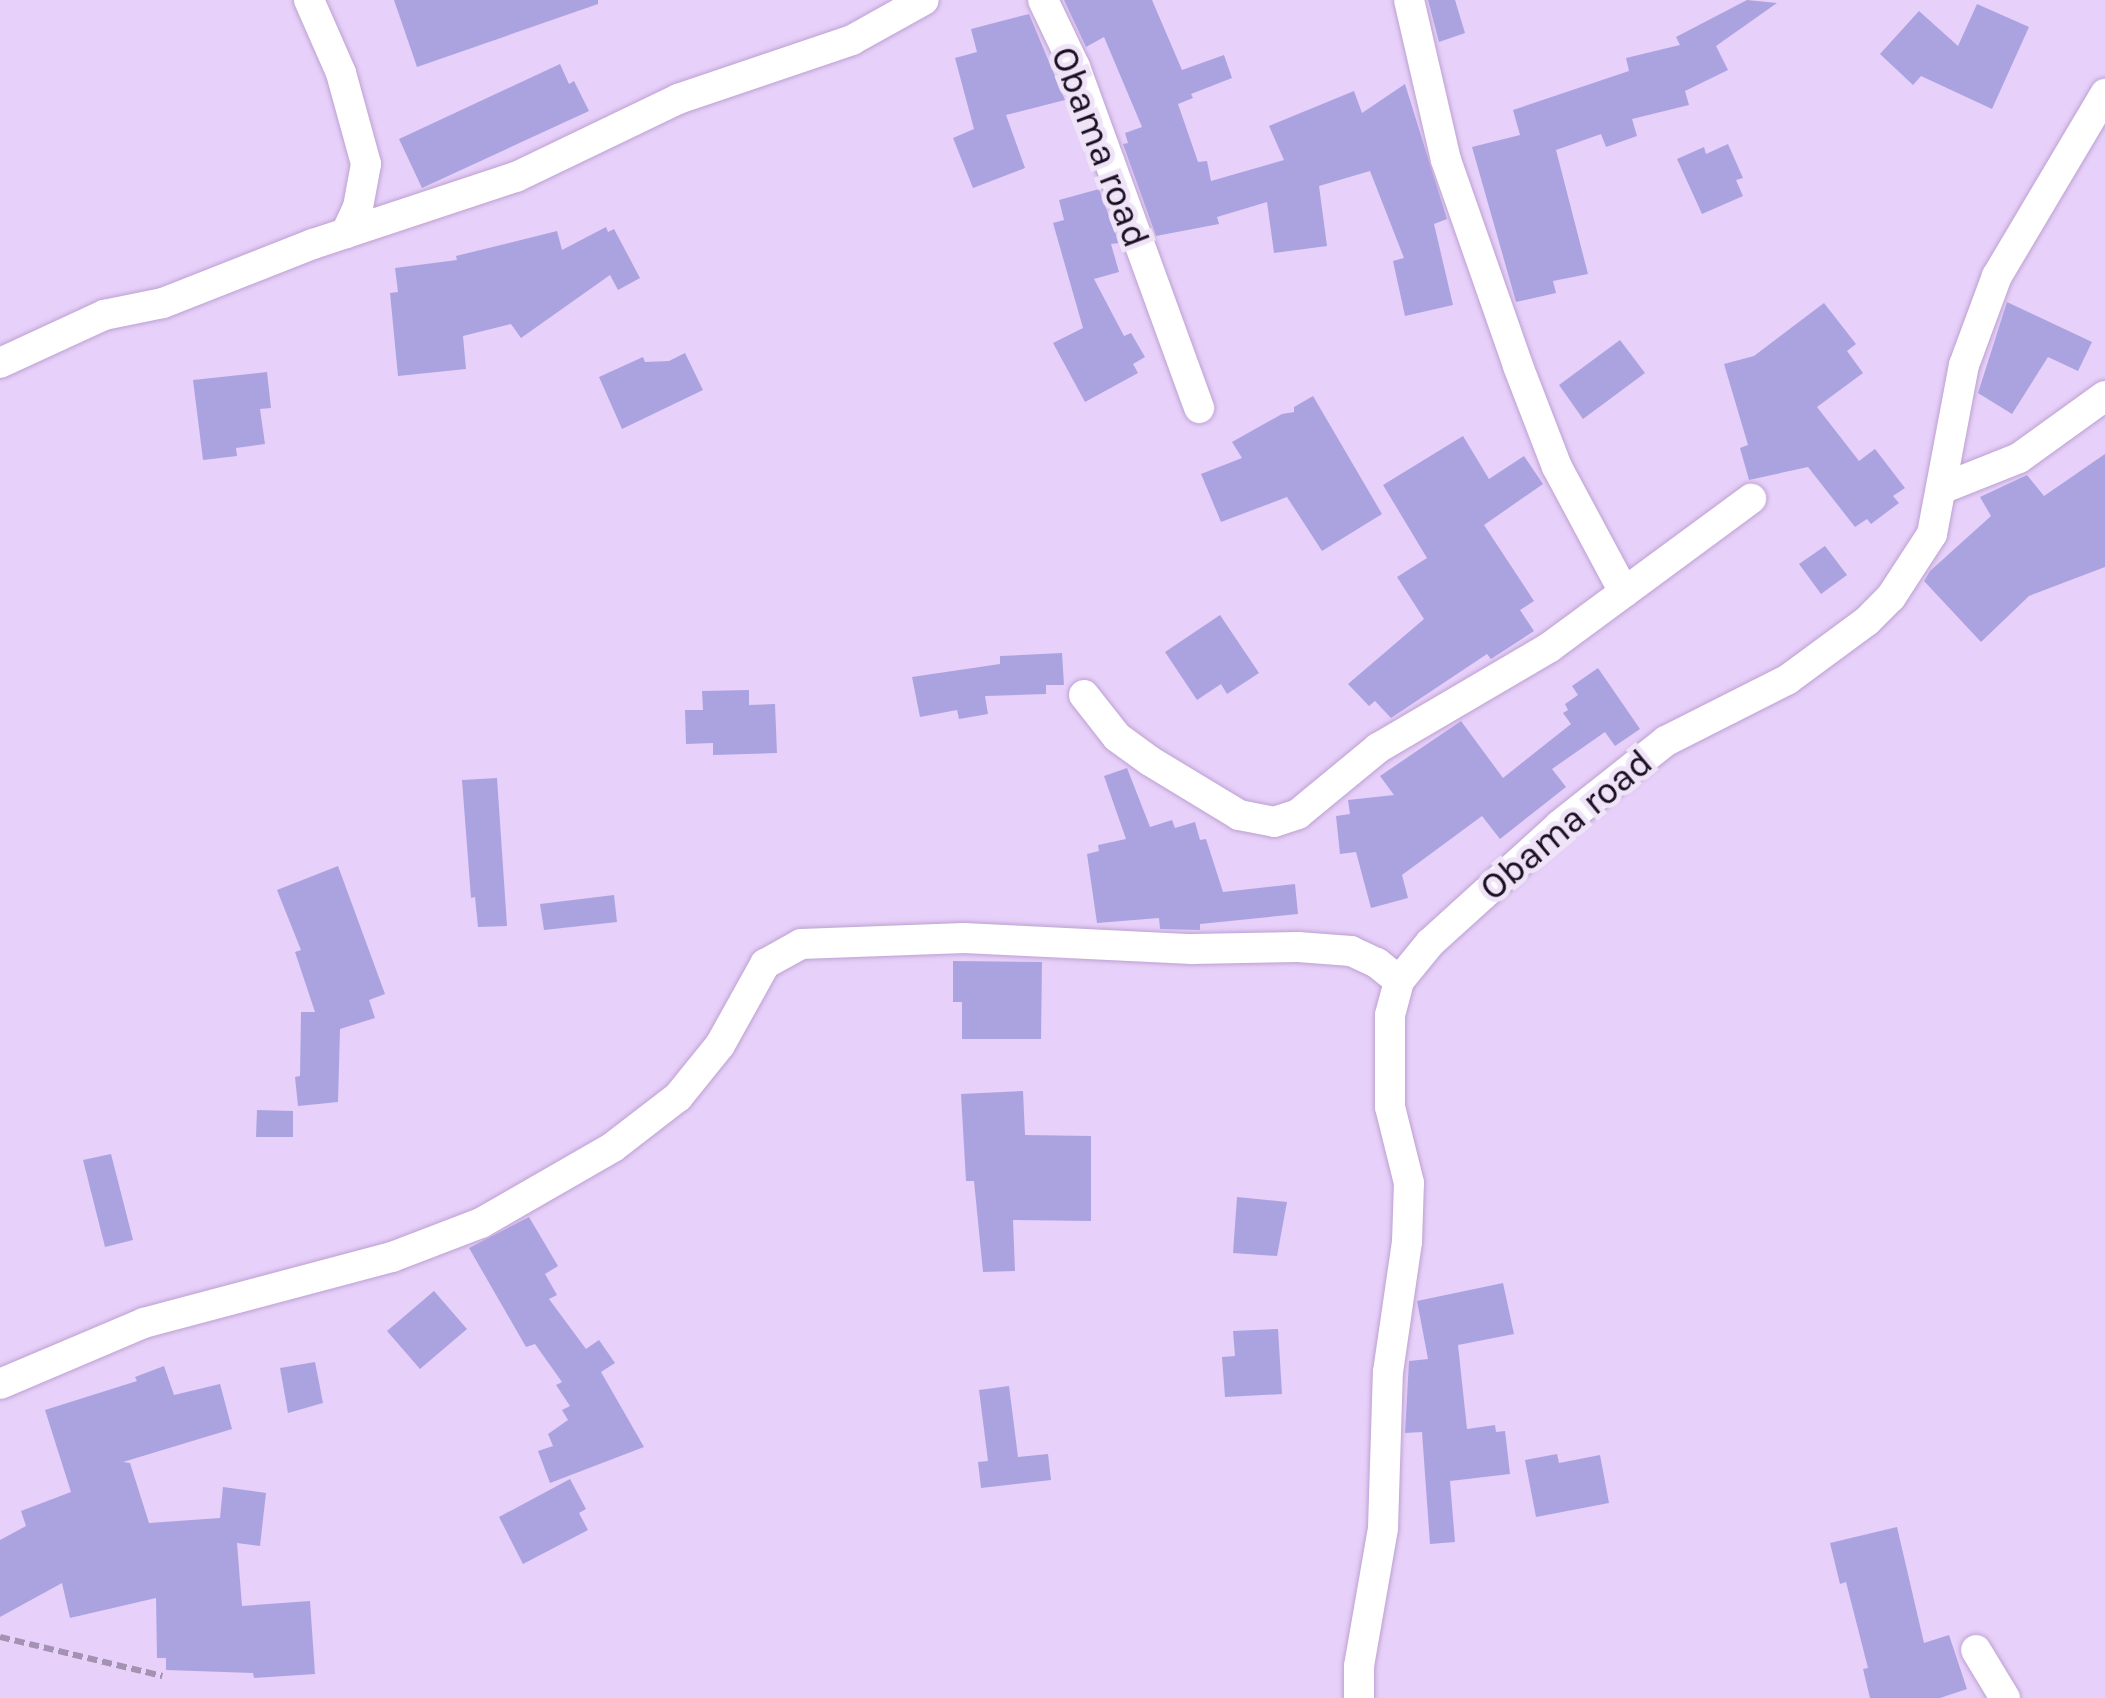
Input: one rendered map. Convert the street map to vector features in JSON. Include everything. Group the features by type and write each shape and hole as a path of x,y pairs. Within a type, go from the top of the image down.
{"street":[{"path":"310,0 341,73 366,164 358,207 346,233"},
{"path":"0,363 104,315 163,303 346,233 516,177 678,99 852,40 924,0"},
{"name":"Obama road","path":"1042,0 1074,67 1198,408"},
{"path":"1409,0 1446,160 1512,348 1557,467 1624,592"},
{"name":"Obama road","path":"1359,1698 1359,1666 1382,1528 1388,1372 1408,1242 1408,1183 1390,1107 1390,1014 1399,980 1430,943 1560,825 1666,741 1786,680 1891,598 1932,534 1964,366 1996,276 2105,94"},
{"path":"1941,489 2019,458 2105,396"},
{"path":"1084,695 1117,737 1150,762 1239,815 1274,822 1298,814 1378,748 1550,648 1751,499"},
{"path":"0,1384 144,1323 392,1257 481,1223 614,1147 678,1097 720,1044 765,964 800,944 964,938 1192,949 1298,946 1351,951 1377,963 1399,980"},
{"path":"1976,1650 2005,1698"}],"path":[{"path":"0,1637 162,1676"}],"building":[{"path":"394,0 598,0 598,4 417,67"},
{"path":"1064,0 1152,0 1182,70 1224,55 1232,78 1191,94 1193,98 1178,104 1198,162 1207,161 1211,181 1284,160 1269,126 1354,91 1362,113 1405,84 1447,219 1434,224 1453,305 1405,316 1393,261 1404,258 1370,171 1319,186 1327,246 1274,253 1267,202 1217,217 1219,224 1156,236 1123,144 1128,143 1125,133 1142,127 1104,37 1086,47"},
{"path":"1428,0 1455,0 1465,33 1439,42"},
{"path":"1747,0 1777,3 1716,46 1728,70 1685,91 1689,105 1632,119 1637,136 1606,147 1601,134 1556,150 1588,274 1553,281 1556,293 1516,302 1472,147 1520,135 1513,110 1629,71 1626,58 1680,45 1676,37"},
{"path":"1977,4 2029,27 1992,109 1921,76 1913,85 1880,54 1919,11 1958,46"},
{"path":"1029,14 1065,100 1006,115 1025,168 973,188 953,138 974,129 955,58 977,52 971,29"},
{"path":"560,64 589,111 422,188 399,139"},
{"path":"1728,144 1743,178 1736,180 1743,196 1702,214 1677,159 1704,147 1706,154"},
{"path":"1099,189 1119,243 1111,244 1119,272 1094,279 1124,336 1131,333 1145,357 1133,364 1138,373 1085,402 1053,343 1083,328 1053,223 1064,220 1059,200"},
{"path":"606,227 608,232 614,229 640,278 618,290 610,275 521,338 511,324 463,336 466,369 398,376 390,293 398,292 395,268 457,260 456,256 557,231 562,250"},
{"path":"2007,302 2092,342 2078,371 2048,357 2012,414 1978,393"},
{"path":"1824,303 1856,344 1847,351 1863,373 1817,407 1859,461 1875,449 1905,488 1893,496 1899,503 1871,524 1867,519 1855,527 1808,467 1749,480 1740,448 1748,445 1724,364 1754,356"},
{"path":"1620,340 1645,373 1583,419 1559,385"},
{"path":"685,353 703,390 622,429 599,377 643,357 645,362 669,361"},
{"path":"267,372 271,408 260,409 265,444 236,448 237,456 203,460 193,380"},
{"path":"1313,396 1382,514 1322,551 1287,497 1221,522 1201,474 1242,458 1232,442 1282,414 1294,412 1294,407"},
{"path":"1463,436 1489,479 1524,456 1543,484 1484,525 1534,601 1520,610 1534,631 1491,659 1487,654 1391,718 1375,701 1369,706 1348,684 1424,619 1397,577 1427,558 1383,485"},
{"path":"2105,454 2105,567 2029,596 1981,642 1924,581 1930,571 1991,516 1980,497 2027,475 2044,496"},
{"path":"1825,546 1847,575 1821,594 1799,564"},
{"path":"1220,615 1259,673 1227,694 1221,684 1197,700 1165,652"},
{"path":"1062,653 1064,685 1046,685 1046,694 985,696 988,714 959,719 957,710 920,717 912,677 1000,664 1000,656"},
{"path":"1598,668 1640,729 1615,746 1605,732 1552,769 1566,787 1500,839 1482,816 1402,875 1408,898 1371,908 1356,852 1340,854 1336,816 1350,814 1348,800 1394,795 1380,776 1461,721 1503,778 1571,724 1563,713 1568,710 1565,704 1578,695 1572,686"},
{"path":"749,690 749,705 775,704 777,753 713,755 713,743 686,744 685,710 703,710 702,691"},
{"path":"1127,768 1150,827 1172,820 1175,828 1195,822 1200,840 1206,839 1223,892 1295,884 1298,914 1200,924 1200,930 1160,929 1159,918 1097,923 1087,854 1099,851 1098,845 1126,839 1104,776"},
{"path":"497,778 507,926 478,927 475,897 471,898 462,780"},
{"path":"338,866 385,994 369,1000 375,1018 340,1029 338,1102 298,1106 295,1077 300,1076 301,1012 315,1012 295,952 301,950 277,890"},
{"path":"614,895 617,922 544,930 540,904"},
{"path":"953,961 1042,962 1041,1039 962,1039 962,1002 953,1002"},
{"path":"1023,1091 1025,1135 1091,1136 1091,1221 1013,1220 1015,1271 983,1272 974,1181 966,1181 961,1094"},
{"path":"257,1110 293,1111 293,1137 256,1137"},
{"path":"111,1154 133,1240 105,1247 83,1160"},
{"path":"1237,1197 1287,1202 1277,1256 1233,1253"},
{"path":"529,1217 558,1266 545,1274 557,1295 549,1299 586,1349 599,1340 615,1363 601,1372 644,1447 550,1483 538,1451 553,1446 548,1434 568,1420 562,1410 570,1406 556,1385 562,1382 535,1344 526,1347 469,1248"},
{"path":"1503,1283 1514,1334 1458,1345 1467,1429 1495,1425 1496,1432 1505,1431 1510,1474 1450,1481 1455,1542 1430,1544 1422,1432 1405,1433 1409,1361 1428,1359 1417,1301"},
{"path":"434,1291 467,1329 420,1369 387,1331"},
{"path":"1278,1329 1282,1394 1225,1397 1222,1357 1235,1356 1233,1331"},
{"path":"315,1362 323,1403 288,1413 280,1368"},
{"path":"164,1366 174,1395 220,1384 232,1429 123,1462 130,1463 149,1523 220,1518 223,1487 266,1493 260,1546 237,1543 242,1606 310,1601 315,1674 254,1678 253,1673 166,1670 166,1658 157,1658 156,1598 70,1618 62,1583 0,1617 0,1540 26,1526 21,1511 71,1492 45,1410 137,1381 135,1377"},
{"path":"1009,1386 1018,1457 1048,1454 1051,1480 981,1488 978,1462 988,1461 979,1390"},
{"path":"1557,1454 1559,1463 1600,1455 1609,1503 1536,1517 1525,1460"},
{"path":"570,1479 586,1509 579,1513 588,1530 523,1564 499,1517"},
{"path":"1897,1527 1924,1643 1949,1635 1967,1689 1940,1698 1870,1698 1863,1669 1868,1668 1846,1582 1840,1584 1830,1543"}]}
